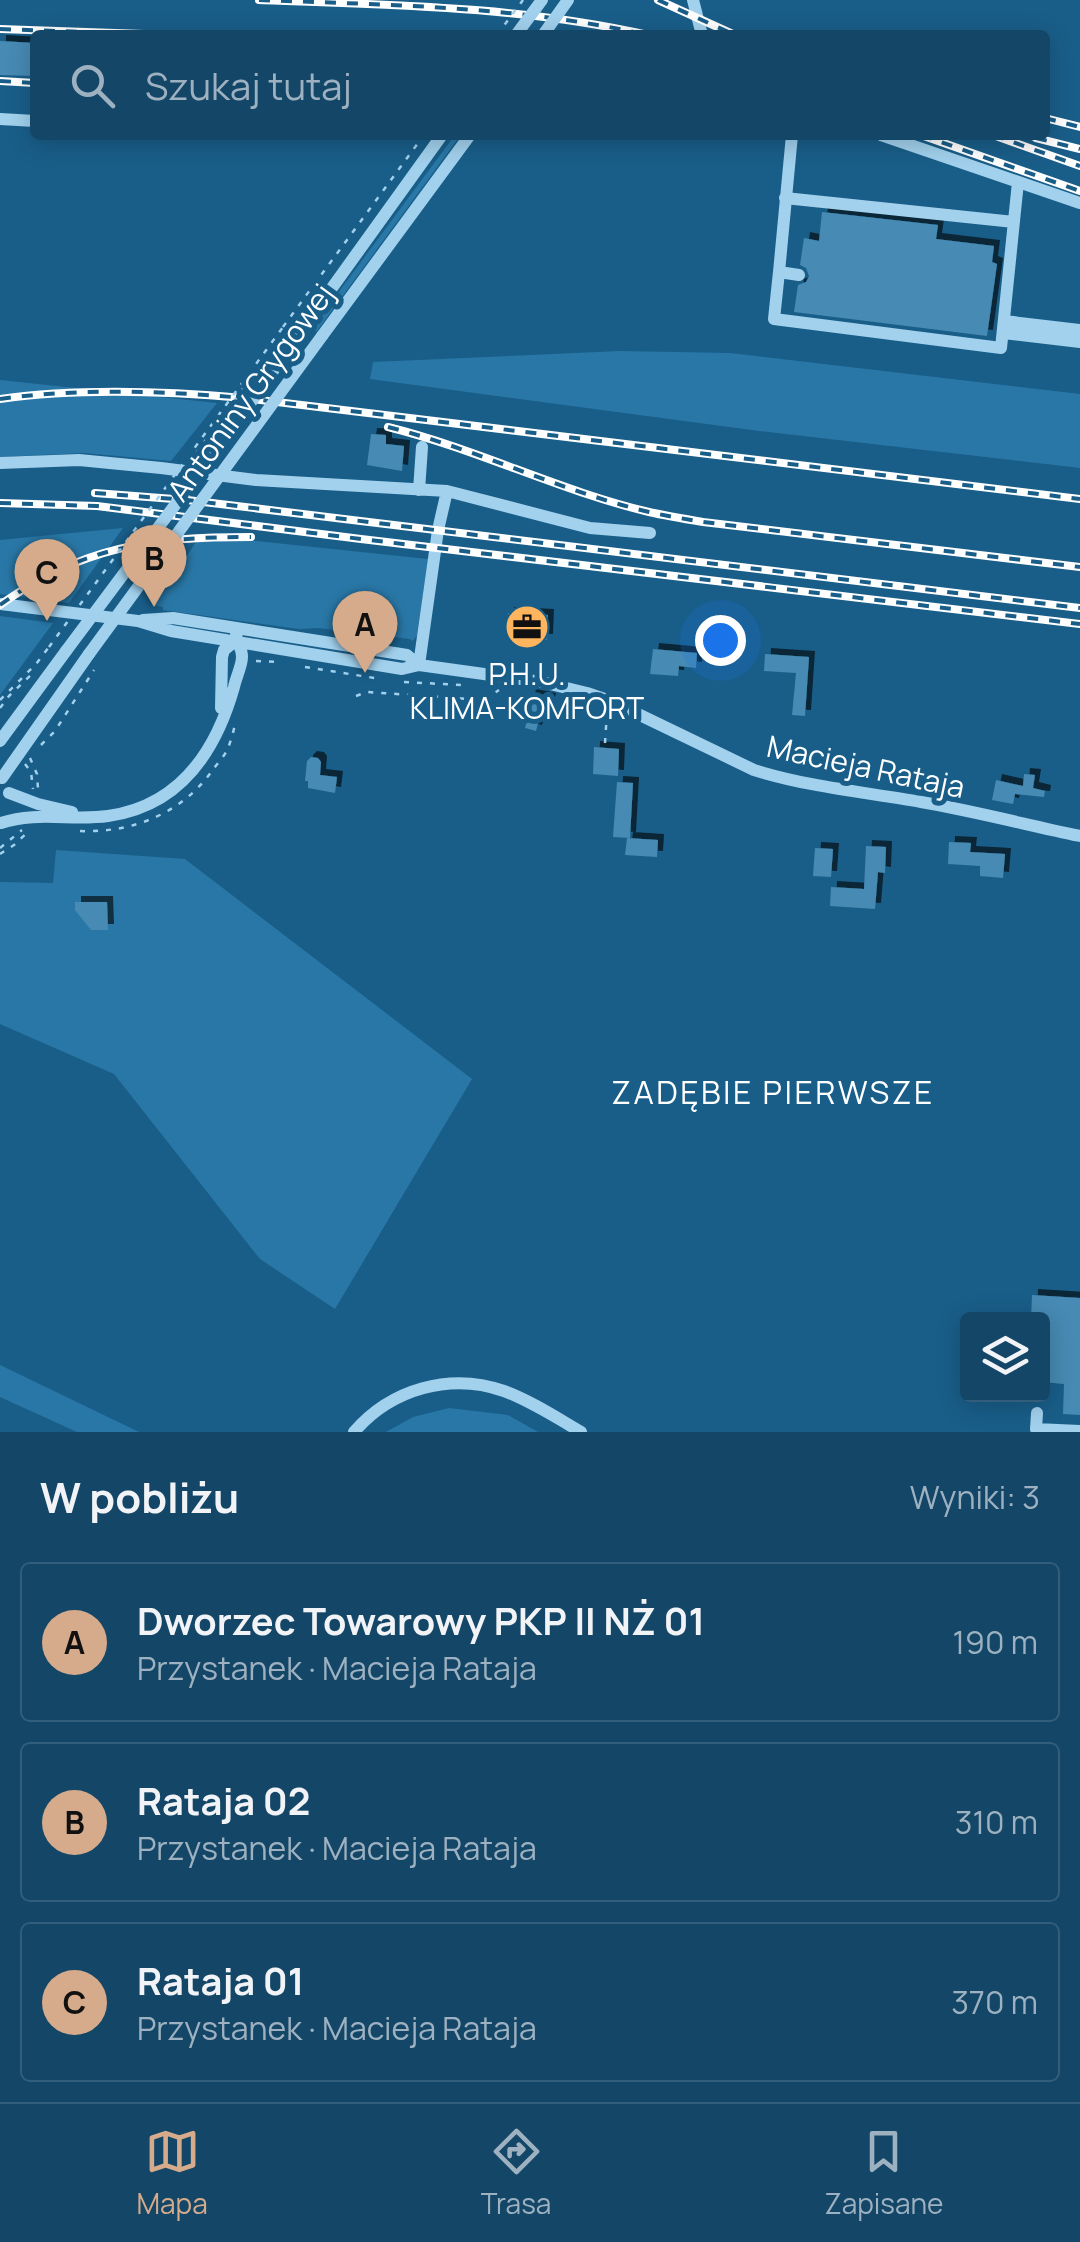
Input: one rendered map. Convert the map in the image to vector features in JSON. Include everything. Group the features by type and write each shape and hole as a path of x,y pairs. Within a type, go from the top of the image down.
{"street":[{"path":"520,30 542,0"},
{"path":"547,30 568,0"},
{"path":"693,0 701,30"},
{"path":"0,118 30,121"},
{"name":"Antoniny Grygowej","path":"0,740 56,649 237,422 439,140"},
{"name":"Antoniny Grygowej","path":"1,776 94,659 322,336 467,140"},
{"path":"791,140 774,319 1001,348 1018,182"},
{"path":"896,140 1080,203"},
{"path":"785,198 1014,222"},
{"path":"779,272 799,275"},
{"path":"1003,327 1080,330"},
{"path":"1003,327 1080,342"},
{"path":"419,490 422,447"},
{"path":"0,463 79,460 256,480 447,491 590,528 650,533"},
{"path":"419,666 447,491"},
{"name":"Macieja Rataja","path":"0,604 138,622 170,631 236,634 402,668 419,666 542,682 607,700 774,776 1080,836"},
{"path":"1,823 28,817 94,817 128,812 161,797 198,766 220,738 242,659 236,634"},
{"path":"1,776 9,793 1,823"},
{"path":"9,793 94,817"},
{"path":"354,1432 369,1415 404,1394 462,1383 506,1392 582,1432"},
{"path":"1037,1413 1036,1429 1080,1431"}],"path":[{"path":"501,30 523,0"},
{"path":"0,708 56,649 420,140"},
{"path":"0,700 56,649"},
{"path":"42,744 55,731 94,659"},
{"path":"356,696 367,692 484,700 504,686"},
{"path":"605,743 607,700"},
{"path":"220,738 231,723"},
{"path":"68,825 106,826 153,813 197,781 216,754"},
{"path":"16,758 31,772 31,801"},
{"path":"0,848 24,828 28,817"}],"shaded area":[{"path":"451,140 457,140 317,331 309,332"},
{"path":"620,351 730,353 1080,394 1080,468 759,431 370,379 373,362"},
{"path":"0,380 217,403 171,461 84,453 0,457"},
{"path":"123,528 69,603 0,594 0,540"},
{"path":"246,540 428,559 417,636 412,641 318,628 299,629 163,610 153,605 196,542"},
{"path":"0,616 53,623 0,695"},
{"path":"56,850 185,859 472,1079 335,1309 260,1259 114,1074 0,1024 0,882 53,883"},
{"path":"0,1365 139,1432 77,1432 0,1397"},
{"path":"449,1408 508,1415 538,1432 386,1432 413,1417"}],"building":[{"path":"0,41 30,43 30,76 0,75"},
{"path":"822,212 938,225 936,239 994,246 992,262 997,264 987,336 794,312 798,285 809,276 800,265 804,238 819,241"},
{"path":"371,434 386,435 386,444 404,446 402,471 367,465"},
{"name":"P.H.U. KLIMA-KOMFORT","path":"508,613 548,615 547,640 507,638"},
{"path":"653,649 697,653 696,668 679,666 678,676 650,674"},
{"path":"765,654 809,657 805,716 792,715 796,673 764,671"},
{"path":"530,695 550,699 546,714 541,712 536,731 525,728"},
{"path":"594,747 619,749 618,776 593,774"},
{"path":"311,757 321,762 320,775 337,777 335,793 308,788 305,781"},
{"path":"1024,774 1035,775 1033,788 1045,791 1044,797 1015,794 1013,804 992,800 996,780 1023,786"},
{"path":"617,782 633,783 630,838 613,837"},
{"path":"627,838 658,840 657,857 625,855"},
{"path":"949,842 971,843 970,852 1005,854 1003,878 980,876 980,866 948,864"},
{"path":"866,846 886,847 885,873 878,872 875,909 830,906 831,887 864,889"},
{"path":"815,848 833,849 831,877 813,876"},
{"path":"75,902 107,902 108,930 91,930 75,910"},
{"path":"1032,1295 1080,1298 1080,1415 1063,1414 1064,1384 1050,1383 1050,1312 1031,1312"}],"railway":[{"path":"259,0 503,12 624,30"},
{"path":"658,0 724,30"},
{"path":"0,29 30,30"},
{"path":"0,81 30,83"},
{"path":"1050,119 1080,127"},
{"path":"935,140 1080,191"},
{"path":"1007,140 1080,166"},
{"path":"1044,140 1080,149"},
{"path":"0,399 122,392 244,398 1080,499"},
{"path":"388,427 583,493 663,515 1080,567"},
{"path":"95,493 187,500 1080,608"},
{"path":"0,503 97,506 1080,624"},
{"path":"0,605 60,569 119,549 182,539 251,537"}],"place":[{"name":"Rataja 02","path":"154,607"},
{"name":"Rataja 01","path":"47,621"},
{"name":"P.H.U. KLIMA-KOMFORT","path":"527,627"},
{"name":"Dworzec Towarowy PKP II NŻ 01","path":"365,673"}],"district":[{"name":"ZADĘBIE PIERWSZE","path":"773,1092"}]}
